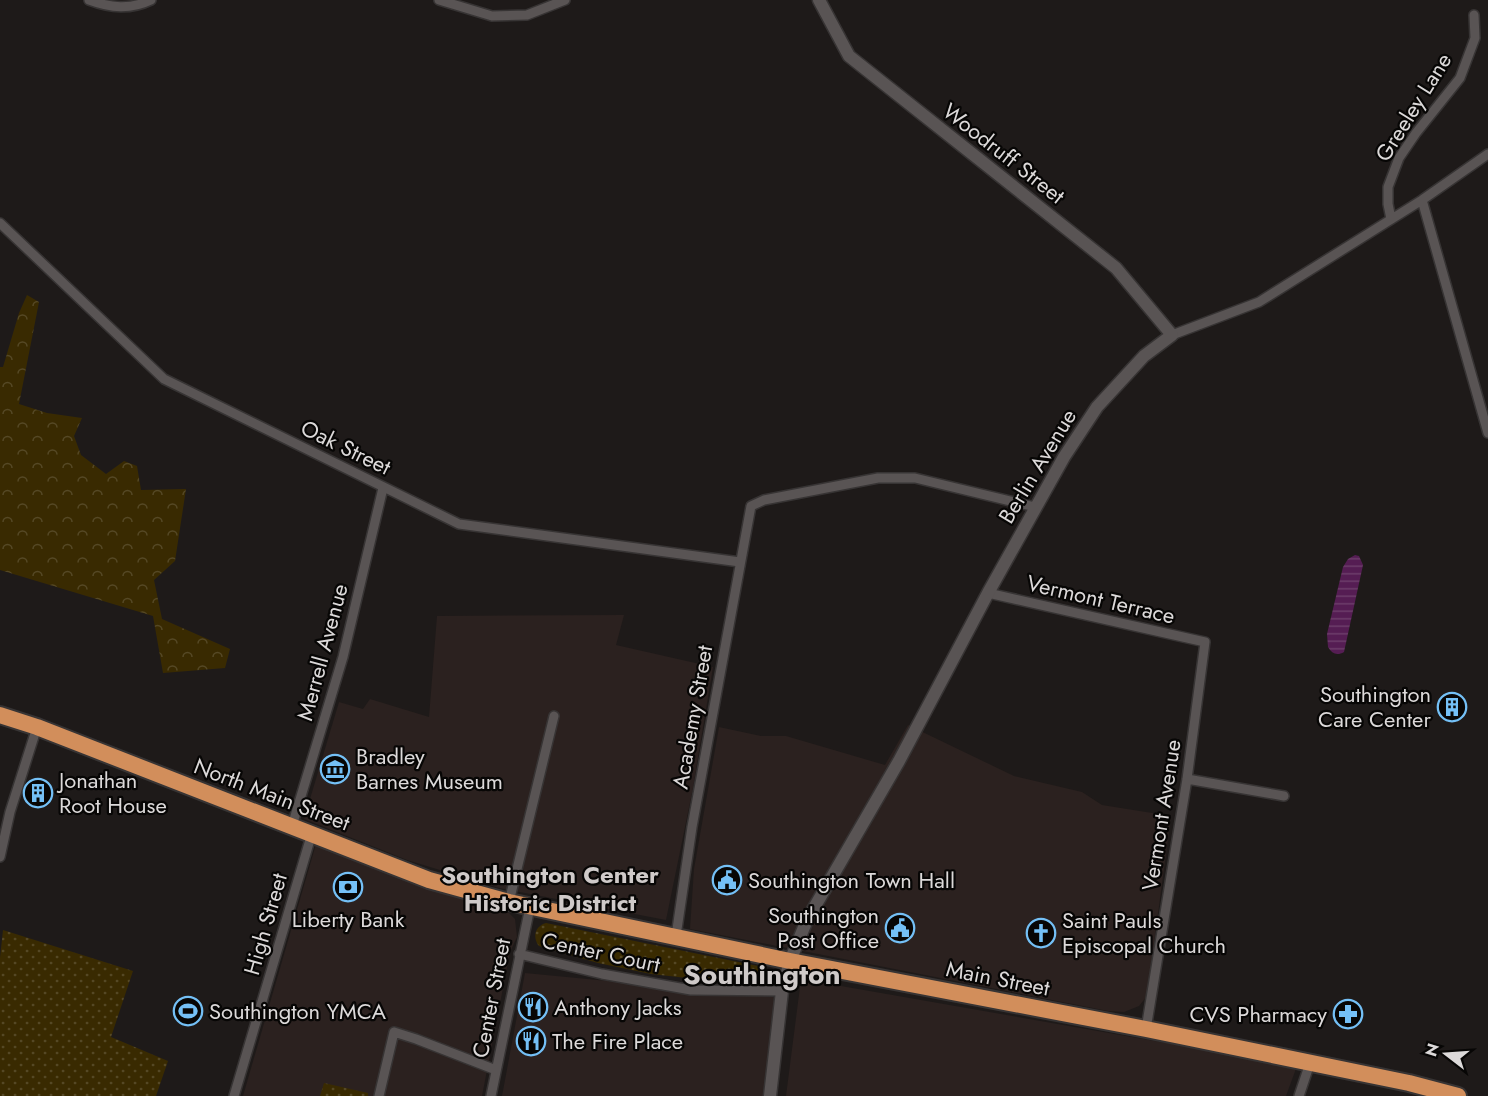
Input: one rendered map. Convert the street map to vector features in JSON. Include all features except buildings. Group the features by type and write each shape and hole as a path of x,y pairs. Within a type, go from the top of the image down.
{"highway":[{"name":"North Main Street","path":"0,715 312,832 429,880 530,907"},
{"name":"Main Street","path":"530,907 790,961 1146,1029 1409,1083 1458,1096"}],"street":[{"path":"89,0 109,7 140,6 151,0"},
{"path":"439,0 492,16 527,15 565,0"},
{"name":"Woodruff Street","path":"819,0 849,56 1116,268 1172,335"},
{"name":"Greeley Lane","path":"1391,219 1388,187 1399,158 1460,78 1475,38 1474,15"},
{"name":"Berlin Avenue","path":"770,1096 782,991 790,961 807,920 899,761 1035,507 1097,406 1144,356 1172,335 1258,302 1422,200 1488,154"},
{"path":"1422,200 1488,433"},
{"name":"Oak Street","path":"0,223 164,379 459,524 740,562"},
{"name":"Academy Street","path":"676,936 692,827 751,506 764,500 878,478 915,478 1035,507"},
{"name":"Merrell Avenue","path":"292,825 343,657 383,488"},
{"name":"Vermont Terrace","path":"988,593 1205,642"},
{"name":"Vermont Avenue","path":"1146,1029 1187,779 1205,642"},
{"path":"509,902 554,716"},
{"path":"0,857 10,812 37,727"},
{"path":"1187,779 1284,796"},
{"name":"High Street","path":"234,1096 312,832"},
{"name":"Center Street","path":"491,1096 530,907"},
{"name":"Center Court","path":"519,954 602,974 691,990 782,991"},
{"path":"379,1096 394,1032 496,1070"},
{"path":"1299,1096 1310,1063"}],"shaded area":[{"path":"1355,555 1359,556 1363,565 1344,652 1337,654 1328,647 1327,634 1343,567 1348,559"},
{"path":"624,615 616,645 713,667 693,788 666,920 499,888 407,860 304,819 339,702 363,709 370,699 429,717 437,616"},
{"path":"908,725 1014,776 1082,792 1102,805 1171,816 1147,996 1139,1006 1124,1012 1108,1011 690,929 694,869 719,727 761,736 786,736 885,765"},
{"path":"316,844 509,913 515,919 517,937 510,952 482,1096 243,1096"},
{"path":"525,973 775,997 763,1096 502,1096"},
{"path":"801,979 1297,1066 1286,1096 786,1096"}],"green space":[{"path":"27,295 39,302 19,404 47,413 82,418 74,436 81,455 106,474 124,461 137,466 141,490 186,489 175,561 154,580 162,619 230,649 225,668 163,673 153,616 0,570 0,367 3,367 19,313"},
{"path":"542,924 763,967 767,972 763,982 732,983 651,974 598,963 539,946 536,932"},
{"path":"3,930 133,971 111,1037 168,1061 156,1096 0,1096 0,958"},
{"path":"324,1083 368,1093 368,1096 320,1096"}],"place":[{"name":"Southington Care Center","path":"1452,707"},
{"name":"Bradley Barnes Museum","path":"335,769"},
{"name":"Jonathan Root House","path":"38,793"},
{"name":"Southington Town Hall","path":"727,880"},
{"name":"Liberty Bank","path":"348,887"},
{"name":"Southington Post Office","path":"900,928"},
{"name":"Saint Pauls Episcopal Church","path":"1041,933"},
{"name":"Anthony Jacks","path":"533,1007"},
{"name":"Southington YMCA","path":"188,1011"},
{"name":"CVS Pharmacy","path":"1348,1014"},
{"name":"The Fire Place","path":"531,1041"}],"district":[{"name":"Southington Center Historic District","path":"550,889"},
{"name":"Southington","path":"762,974"}]}
